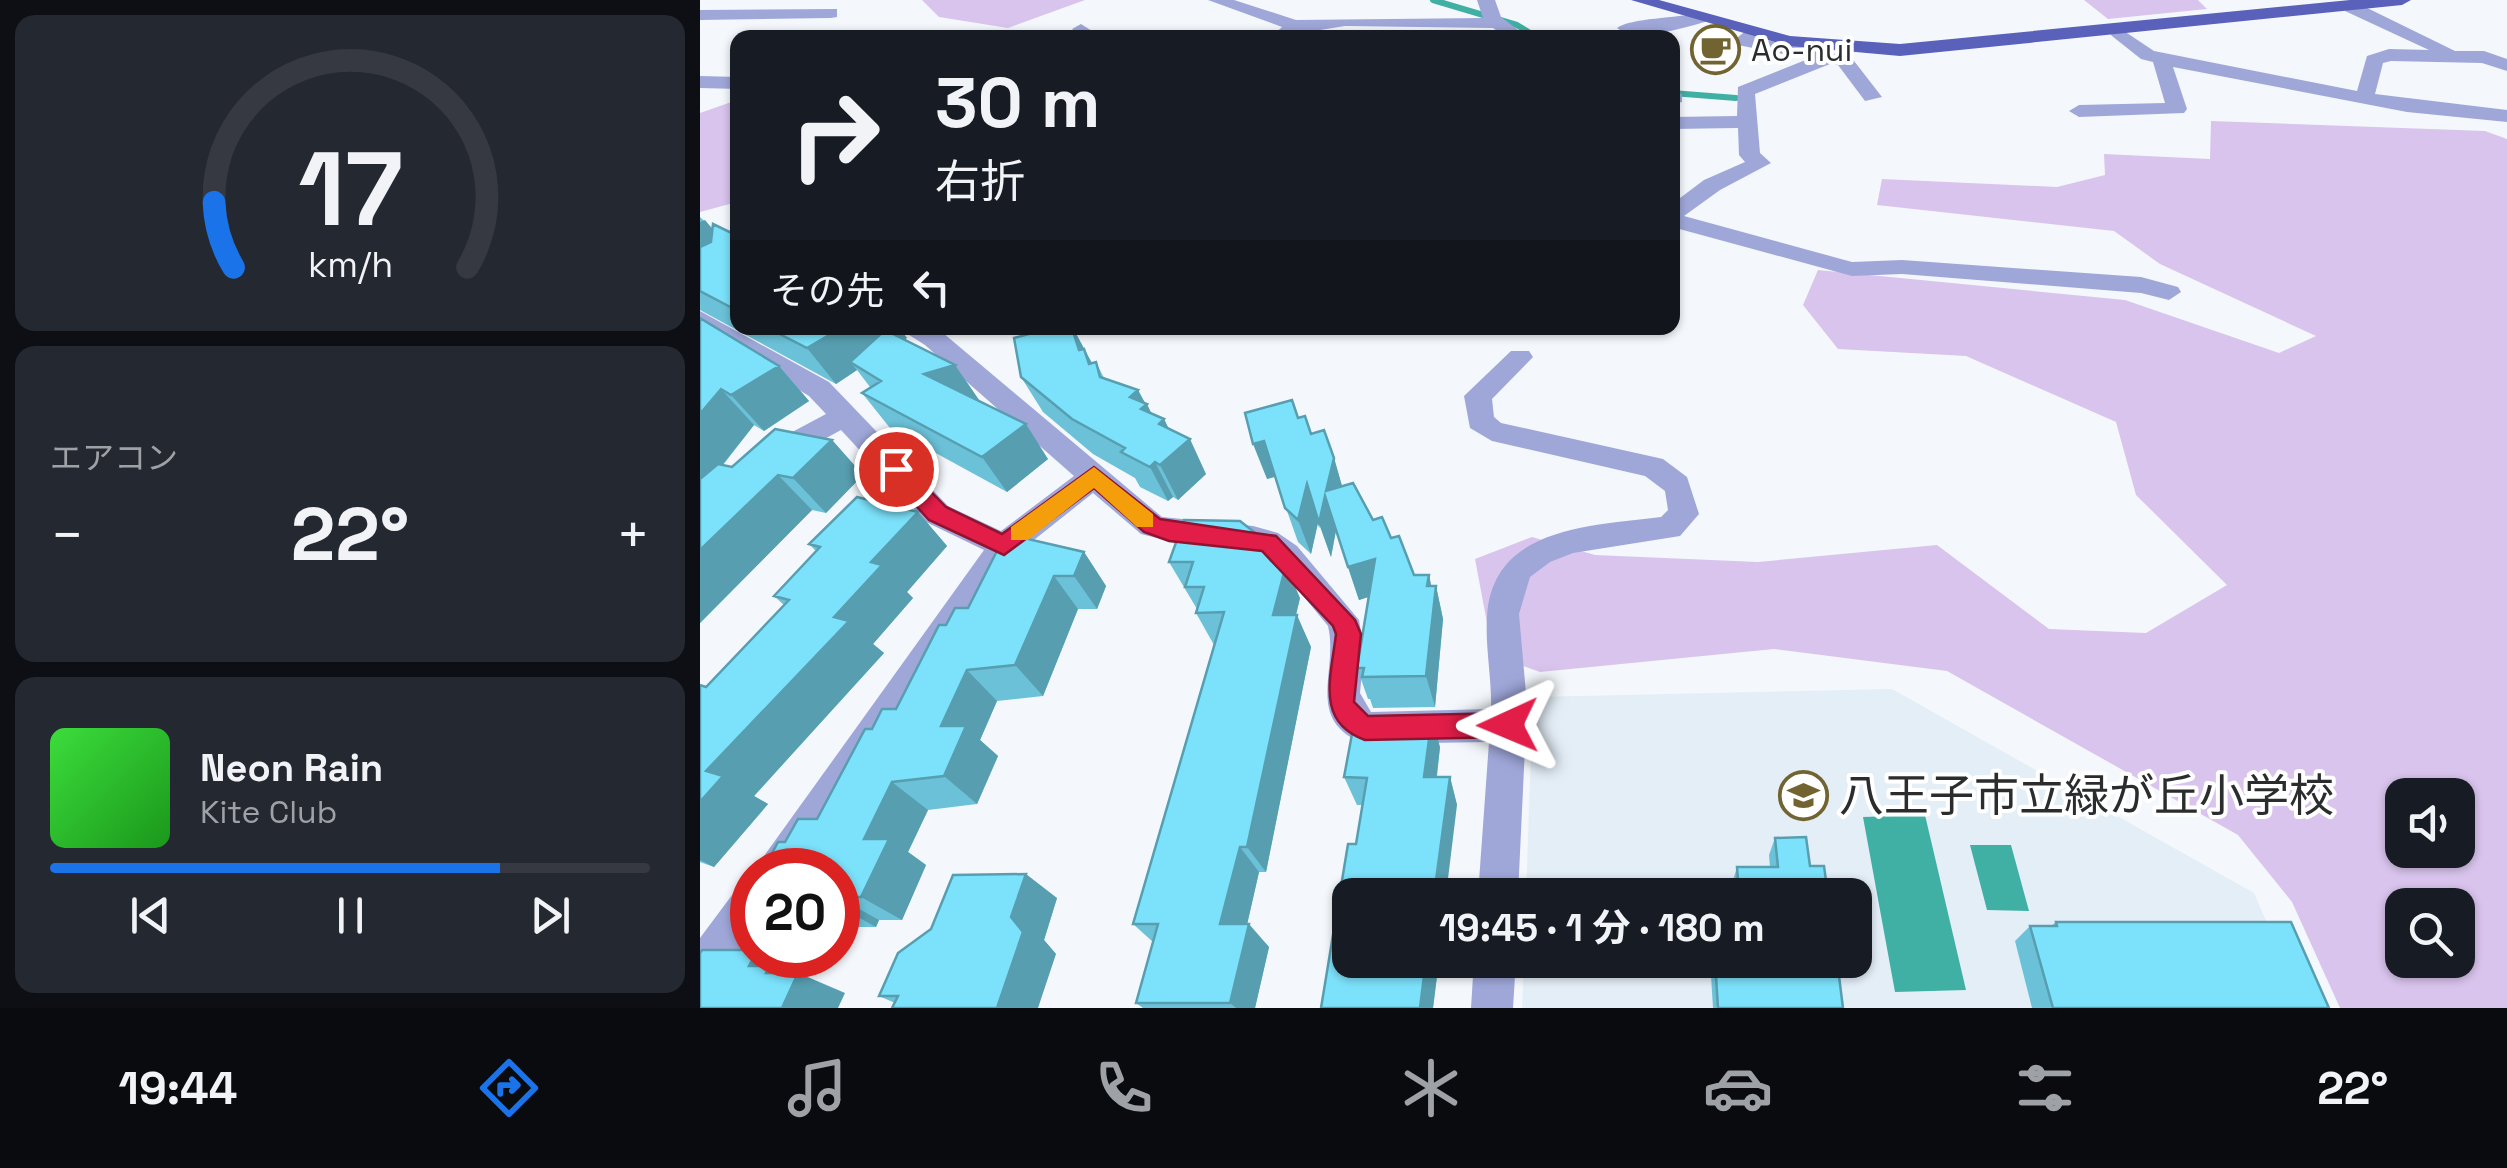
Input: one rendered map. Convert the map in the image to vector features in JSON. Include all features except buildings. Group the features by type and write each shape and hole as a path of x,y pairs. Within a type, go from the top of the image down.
{"main road":[{"path":"1640,0 1751,32 1828,46 1900,50 2118,32 2402,0"}],"street":[{"path":"1218,0 1295,25 1492,13 1511,30"},
{"path":"2352,7 2455,55"},
{"path":"701,16 831,13"},
{"path":"1626,28 1667,26 1699,18"},
{"path":"1289,30 1295,25"},
{"path":"1751,32 1744,41 1844,62 1872,97"},
{"path":"2118,32 2148,55 2161,58 2364,97 2507,116"},
{"path":"2364,97 2374,60 2389,55 2496,58 2507,66"},
{"path":"2079,111 2177,110 2161,58"},
{"path":"1680,211 1712,185 1760,163 1750,155 1744,92 1826,59"},
{"path":"700,82 730,82"},
{"path":"1680,123 1747,122"},
{"path":"1680,219 1852,269 1922,268 2141,285 2169,292"},
{"path":"700,320 819,389 938,514 1004,546"},
{"path":"926,335 1152,526 1169,532 1253,539 1279,550 1343,620 1348,634 1341,702 1348,718 1365,728 1508,725"},
{"path":"1499,878 1508,725 1503,614 1516,570 1539,552 1572,541 1669,528 1684,514 1683,494 1672,476 1492,431 1480,421 1478,396 1520,357"},
{"path":"756,468 847,416"},
{"path":"790,848 1004,546 1094,476"},
{"path":"700,973 730,931"},
{"path":"1492,1008 1494,978"}],"shaded area":[{"path":"922,0 1085,0 1008,28 939,17"},
{"path":"2084,0 2198,0 2207,9 2108,19"},
{"path":"730,102 730,204 700,212 700,113"},
{"path":"2211,121 2485,131 2507,139 2507,1008 2340,1008 2292,902 2238,835 1947,671 1774,649 1540,672 1493,655 1475,559 1532,537 1595,555 1758,562 1937,545 2049,629 2146,633 2227,585 2136,495 2116,422 1966,356 1838,349 1803,305 1818,270 2125,300 2279,353 2316,336 2160,264 2114,231 1877,205 1882,179 2057,187 2105,175 2104,154 2210,159"},
{"name":"八王子市立緑が丘小学校","path":"1892,689 2254,893 2304,1008 1522,1008 1523,978 1872,978 1872,878 1527,878 1533,697"},
{"path":"1925,815 1966,990 1895,992 1863,817"},
{"path":"1970,845 2011,845 2029,911 1987,910"}],"waterway":[{"path":"1433,0 1525,30"},
{"path":"1680,94 1736,98"}],"slow traffic":[{"path":"1019,534 1094,476 1145,521"}],"place":[{"name":"Ao-nui","path":"1716,50"},
{"name":"八王子市立緑が丘小学校","path":"1804,795"}],"route":[{"path":"896,469 938,514 1004,546 1094,476 1152,526 1169,532 1268,542 1343,620 1348,634 1341,702 1348,718 1365,728 1508,725"}]}
